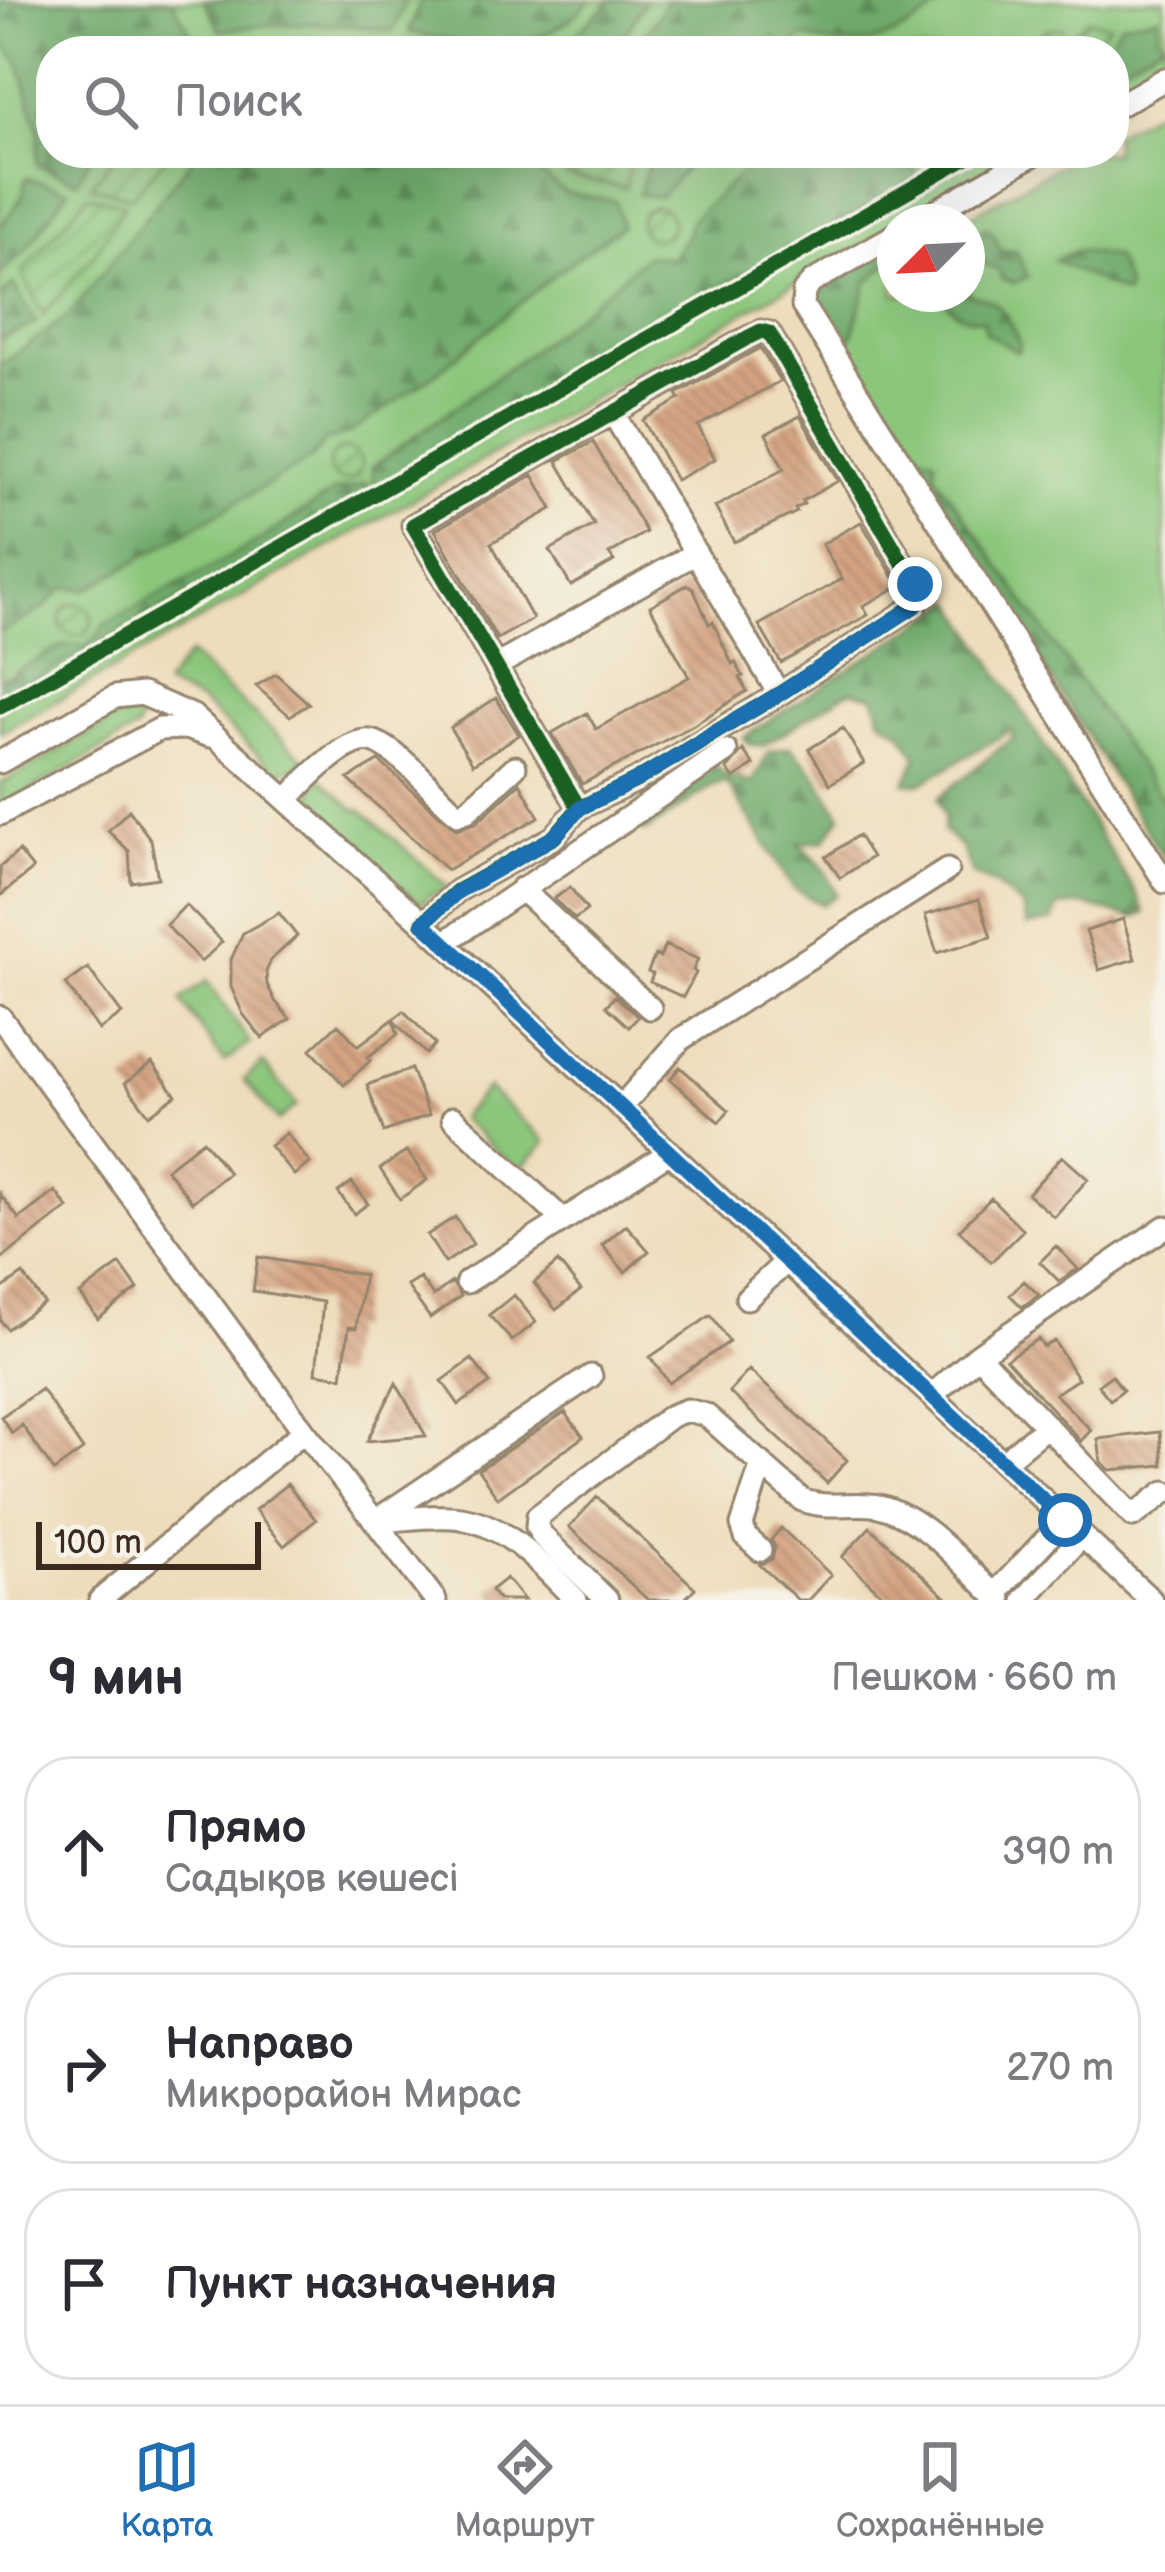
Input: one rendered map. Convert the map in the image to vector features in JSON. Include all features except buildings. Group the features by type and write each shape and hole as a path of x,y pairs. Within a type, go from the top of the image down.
{"street":[{"path":"1129,99 1165,79"},
{"path":"948,204 1010,168"},
{"path":"877,245 812,282 804,291 803,306 1165,882"},
{"path":"423,923 457,892 554,837 580,808 635,781 779,694 916,605 919,596 776,338 761,332 412,525 580,808"},
{"path":"614,413 779,694"},
{"path":"496,666 696,553"},
{"path":"0,763 115,697 142,694 194,716 1151,1600"},
{"path":"0,814 160,729 186,728 222,740"},
{"path":"287,800 353,742 372,741 384,747 459,814 515,766"},
{"path":"444,943 725,752"},
{"path":"621,1107 681,1039 947,870"},
{"path":"521,890 650,1008"},
{"path":"0,1017 304,1431 435,1600"},
{"path":"453,1118 563,1220"},
{"path":"467,1282 670,1152"},
{"path":"932,1395 978,1354 1165,1227"},
{"path":"747,1298 788,1261"},
{"path":"978,1354 1133,1516 1165,1492"},
{"path":"375,1521 591,1376"},
{"path":"607,1600 542,1535 537,1527 544,1508 671,1416 687,1410 706,1415 812,1504 875,1505 916,1523 997,1598 1065,1520"},
{"path":"1003,1462 1047,1426"},
{"path":"100,1600 304,1431"},
{"path":"760,1550 742,1526 762,1463"},
{"path":"375,1521 458,1517 484,1524 522,1547 576,1600"},
{"path":"1024,1600 1082,1536"}],"green space":[{"path":"0,0 1165,0 1165,73 1129,93 1129,36 36,36 36,168 998,168 935,204 877,204 877,237 0,733"},
{"path":"0,0 172,0 192,36 36,36 36,122 20,65 0,37"},
{"path":"204,0 406,0 393,31 307,24 221,31"},
{"path":"421,0 590,0 571,19 540,36 409,32"},
{"path":"612,0 646,0 621,36 574,36"},
{"path":"668,0 950,0 891,36 642,36"},
{"path":"1158,16 1163,42 1129,61 1129,36 1113,36 1121,23"},
{"path":"1088,19 1109,25 1099,36 1069,36"},
{"path":"1062,28 1064,36 1039,36 1047,29"},
{"path":"1165,105 1165,847 819,303 877,269 877,312 985,312 985,208 1055,168 1129,168 1129,125"},
{"path":"44,168 84,168 77,181"},
{"path":"105,168 157,168 131,197 91,186"},
{"path":"185,168 544,168 542,175 566,193 616,201 621,226 432,376 350,433 325,441 309,460 88,589 63,588 44,608 0,633 0,366 69,315"},
{"path":"566,168 629,168 625,188 566,176"},
{"path":"647,168 686,168 660,197 639,195"},
{"path":"748,168 913,168 919,179 735,278 605,358 373,489 372,467 513,365 647,255 671,258 687,236 691,220"},
{"path":"26,178 69,190 25,251 0,274 0,227 22,197"},
{"path":"88,195 125,205 93,256 43,315 22,272"},
{"path":"656,207 667,212 672,223 667,234 656,239 645,234 640,223 645,212"},
{"path":"985,229 994,235 1001,251 1016,251 1028,277 1015,283 1002,280 999,270 985,264"},
{"path":"1077,250 1115,257 1127,287 1125,294 1054,260"},
{"path":"877,252 877,273 867,283 847,342 822,329 810,295"},
{"path":"13,284 36,323 0,339 0,299"},
{"path":"985,298 990,301 1003,311 1020,344 1018,352 985,332 983,320 958,313 985,312"},
{"path":"850,364 897,416 920,453 935,458 935,474 1165,803 1165,860 945,510 931,502"},
{"path":"345,449 356,454 361,465 356,476 345,481 334,476 329,465 334,454"},
{"path":"364,482 373,492 0,699 0,680 65,645 85,646 104,625 257,542 335,491"},
{"path":"954,601 1145,913 1134,918 1084,905 1058,907 1053,921 1027,926 1022,906 996,885 972,874 962,848 943,831 945,817 938,798 1013,738 1011,730 921,783 905,783 917,756 900,731 881,719 875,697 851,690 763,746 748,744 744,737"},
{"path":"76,604 87,609 92,620 87,631 76,636 65,631 60,620 65,609"},
{"path":"189,655 307,762 278,773 202,703 164,685"},
{"path":"136,713 141,718 137,729 0,808 0,784 119,717"},
{"path":"790,747 814,772 841,816 824,841 799,843 824,869 837,894 822,905 793,888 726,781 645,832 639,827 643,818 716,766 724,774 752,783 769,752"},
{"path":"319,777 448,887 417,901 314,807 311,798"},
{"path":"207,981 250,1043 224,1062 181,1000"},
{"path":"263,1063 297,1105 278,1121 244,1080"},
{"path":"487,1088 546,1142 519,1171 460,1118"}],"cycle path":[{"path":"0,707 948,168"},
{"path":"423,923 457,891 554,837 579,808 635,781 916,605 915,584 769,333 749,337 413,525 579,808"}],"route":[{"path":"915,584 916,605 635,781 580,808 554,837 457,892 423,923 1065,1520"}]}
